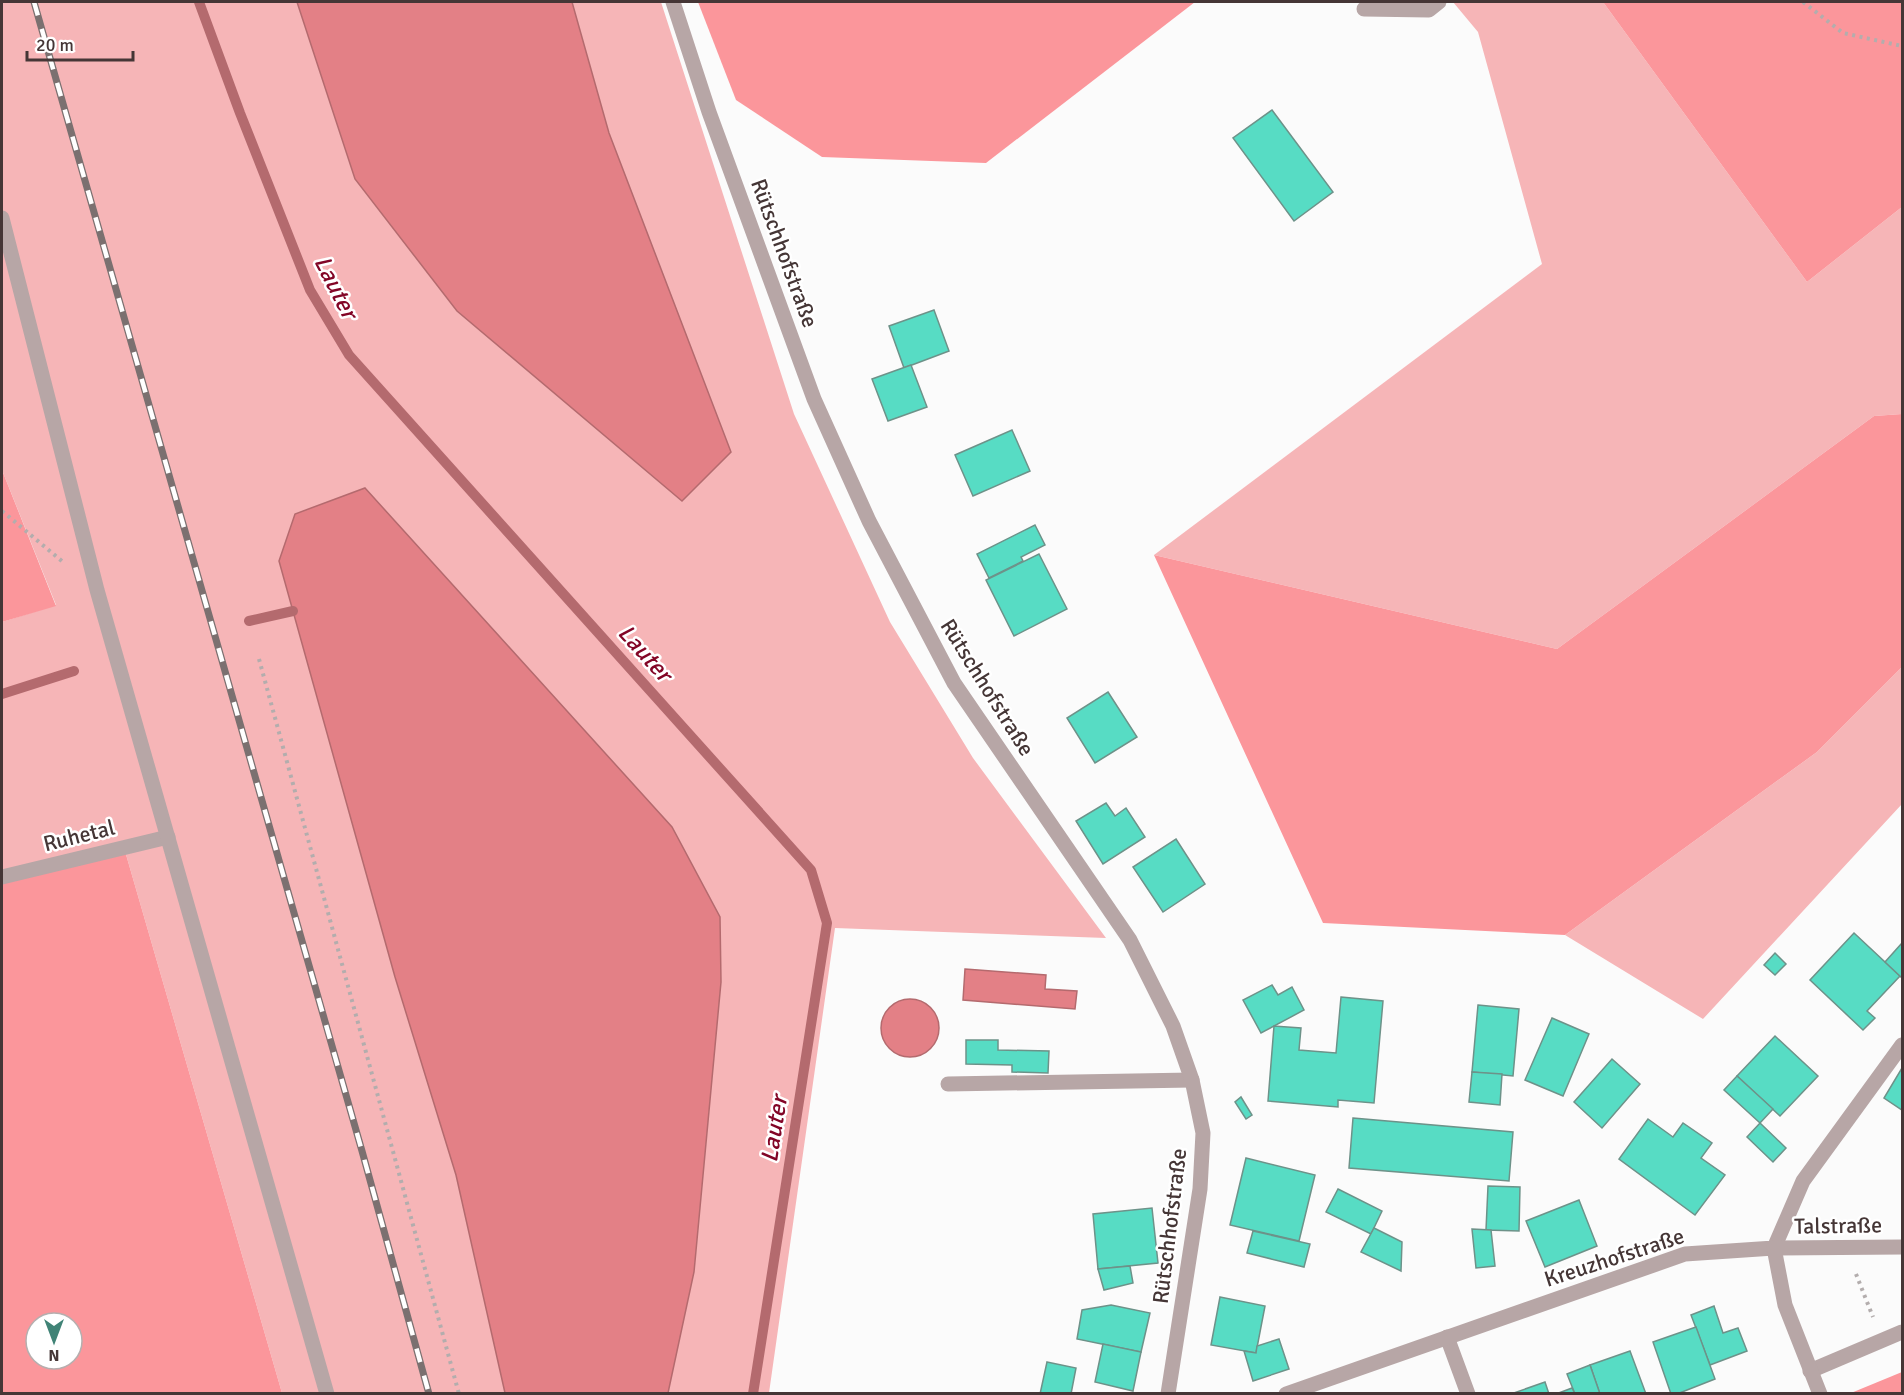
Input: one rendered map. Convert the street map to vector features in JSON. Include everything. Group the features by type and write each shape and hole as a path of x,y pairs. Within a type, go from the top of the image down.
{"street":[{"name":"Rütschhofstraße","path":"673,2 709,112 814,399 869,521 954,683 1130,940 1173,1026 1192,1080 1203,1133 1200,1189 1168,1394"},
{"path":"1364,9 1429,10 1439,2"},
{"path":"2,218 97,590 327,1394"},
{"name":"Ruhetal","path":"2,877 168,837"},
{"path":"1820,1394 1785,1305 1774,1248 1803,1181 1902,1045"},
{"path":"948,1084 1192,1080"},
{"name":"Talstraße","path":"1774,1248 1902,1247"},
{"name":"Kreuzhofstraße","path":"1286,1394 1685,1254 1774,1248"},
{"path":"1810,1371 1902,1332"},
{"path":"1448,1337 1467,1394"}],"path":[{"path":"1803,2 1843,33 1902,46"},
{"path":"2,511 97,590"},
{"path":"259,659 459,1394"},
{"path":"1845,1247 1882,1340"}],"shaded area":[{"path":"2,2 297,2 355,179 457,311 682,500 609,133 572,2 661,2 794,414 890,622 973,758 1106,938 835,928 769,1393 668,1393 694,1272 721,982 720,917 279,561 395,977 456,1175 505,1393 282,1393 125,851 2,882 2,622 56,605 2,470"},
{"path":"297,2 572,2 609,133 731,452 682,501 457,311 355,179"},
{"path":"698,2 1195,2 986,163 822,157 736,100"},
{"path":"1453,2 1603,2 1807,282 1902,207 1902,414 1874,416 1557,649 1154,555 1542,264 1478,32"},
{"path":"1603,2 1902,2 1902,207 1807,282"},
{"path":"1902,414 1902,667 1817,752 1565,935 1323,923 1154,555 1557,649 1874,416"},
{"path":"2,470 56,606 2,622"},
{"path":"365,488 672,827 720,917 721,982 694,1272 668,1393 505,1393 456,1175 395,977 279,561 295,514"},
{"path":"1902,667 1902,804 1703,1019 1565,935 1817,752"},
{"path":"125,851 282,1393 2,1393 2,882"},
{"path":"965,969 1046,975 1045,989 1077,991 1075,1009 963,1000"},
{"path":"910,999 921,1001 934,1012 939,1028 937,1039 926,1052 910,1057 899,1055 886,1044 881,1028 883,1017 894,1004"},
{"path":"1902,1372 1902,1393 1851,1393"}],"building":[{"path":"1272,110 1333,192 1294,221 1233,138"},
{"path":"934,310 949,351 904,368 889,326"},
{"path":"911,365 927,407 888,421 872,379"},
{"path":"1012,430 1030,471 973,496 955,455"},
{"path":"1035,525 1045,545 1021,557 1023,561 989,578 977,554"},
{"path":"1039,554 1067,609 1014,636 986,580"},
{"path":"1108,692 1137,737 1095,763 1067,718"},
{"path":"1106,803 1115,816 1126,808 1145,837 1103,864 1076,821"},
{"path":"1176,839 1205,884 1163,912 1133,867"},
{"path":"1854,933 1900,976 1867,1011 1875,1018 1863,1030 1810,980"},
{"path":"1902,943 1902,978 1885,962"},
{"path":"1775,953 1786,964 1775,975 1764,965"},
{"path":"1272,985 1278,995 1292,987 1304,1010 1261,1033 1243,1000"},
{"path":"1341,997 1383,1001 1374,1103 1338,1100 1338,1107 1268,1101 1274,1026 1301,1028 1299,1050 1336,1053"},
{"path":"1478,1005 1519,1009 1513,1076 1472,1072"},
{"path":"1552,1018 1589,1034 1563,1096 1525,1080"},
{"path":"1775,1036 1818,1076 1780,1116 1737,1076"},
{"path":"966,1040 998,1040 998,1050 1049,1051 1048,1073 1012,1072 1012,1065 966,1064"},
{"path":"1612,1059 1640,1084 1602,1128 1574,1102"},
{"path":"1902,1068 1902,1110 1884,1098"},
{"path":"1472,1072 1502,1074 1500,1105 1469,1102"},
{"path":"1737,1076 1773,1109 1760,1123 1724,1090"},
{"path":"1241,1097 1252,1115 1246,1119 1235,1102"},
{"path":"1353,1118 1513,1132 1509,1181 1349,1168"},
{"path":"1648,1119 1673,1137 1683,1123 1712,1143 1701,1158 1725,1175 1695,1215 1619,1159"},
{"path":"1760,1123 1786,1148 1773,1162 1747,1137"},
{"path":"1246,1158 1315,1175 1299,1241 1230,1225"},
{"path":"1488,1186 1520,1187 1519,1231 1486,1230"},
{"path":"1338,1189 1382,1211 1371,1234 1326,1212"},
{"path":"1579,1200 1597,1246 1545,1267 1526,1221"},
{"path":"1152,1208 1158,1263 1098,1269 1093,1214"},
{"path":"1374,1228 1402,1242 1401,1271 1361,1252"},
{"path":"1472,1229 1491,1230 1495,1266 1476,1268"},
{"path":"1253,1231 1310,1244 1304,1267 1247,1253"},
{"path":"1130,1266 1133,1283 1104,1290 1098,1269"},
{"path":"1220,1297 1265,1306 1256,1353 1211,1345"},
{"path":"1111,1305 1150,1313 1141,1352 1077,1339 1082,1310"},
{"path":"1714,1306 1723,1333 1738,1328 1747,1351 1710,1365 1691,1315"},
{"path":"1696,1327 1715,1379 1677,1394 1671,1394 1653,1342"},
{"path":"1279,1339 1289,1369 1253,1381 1244,1351 1256,1353 1257,1346"},
{"path":"1103,1344 1141,1352 1133,1391 1095,1382"},
{"path":"1630,1351 1646,1394 1600,1394 1590,1365"},
{"path":"1047,1362 1076,1368 1071,1394 1040,1394"},
{"path":"1590,1365 1600,1394 1575,1394 1567,1374"},
{"path":"1545,1382 1549,1394 1511,1394"},
{"path":"1572,1388 1575,1394 1556,1394"}],"waterway":[{"name":"Lauter","path":"199,2 310,290 349,355 811,870 827,923 753,1394"},
{"path":"249,621 293,611"},
{"path":"2,694 74,671"}],"railway":[{"path":"34,2 362,1151 429,1394"}]}
